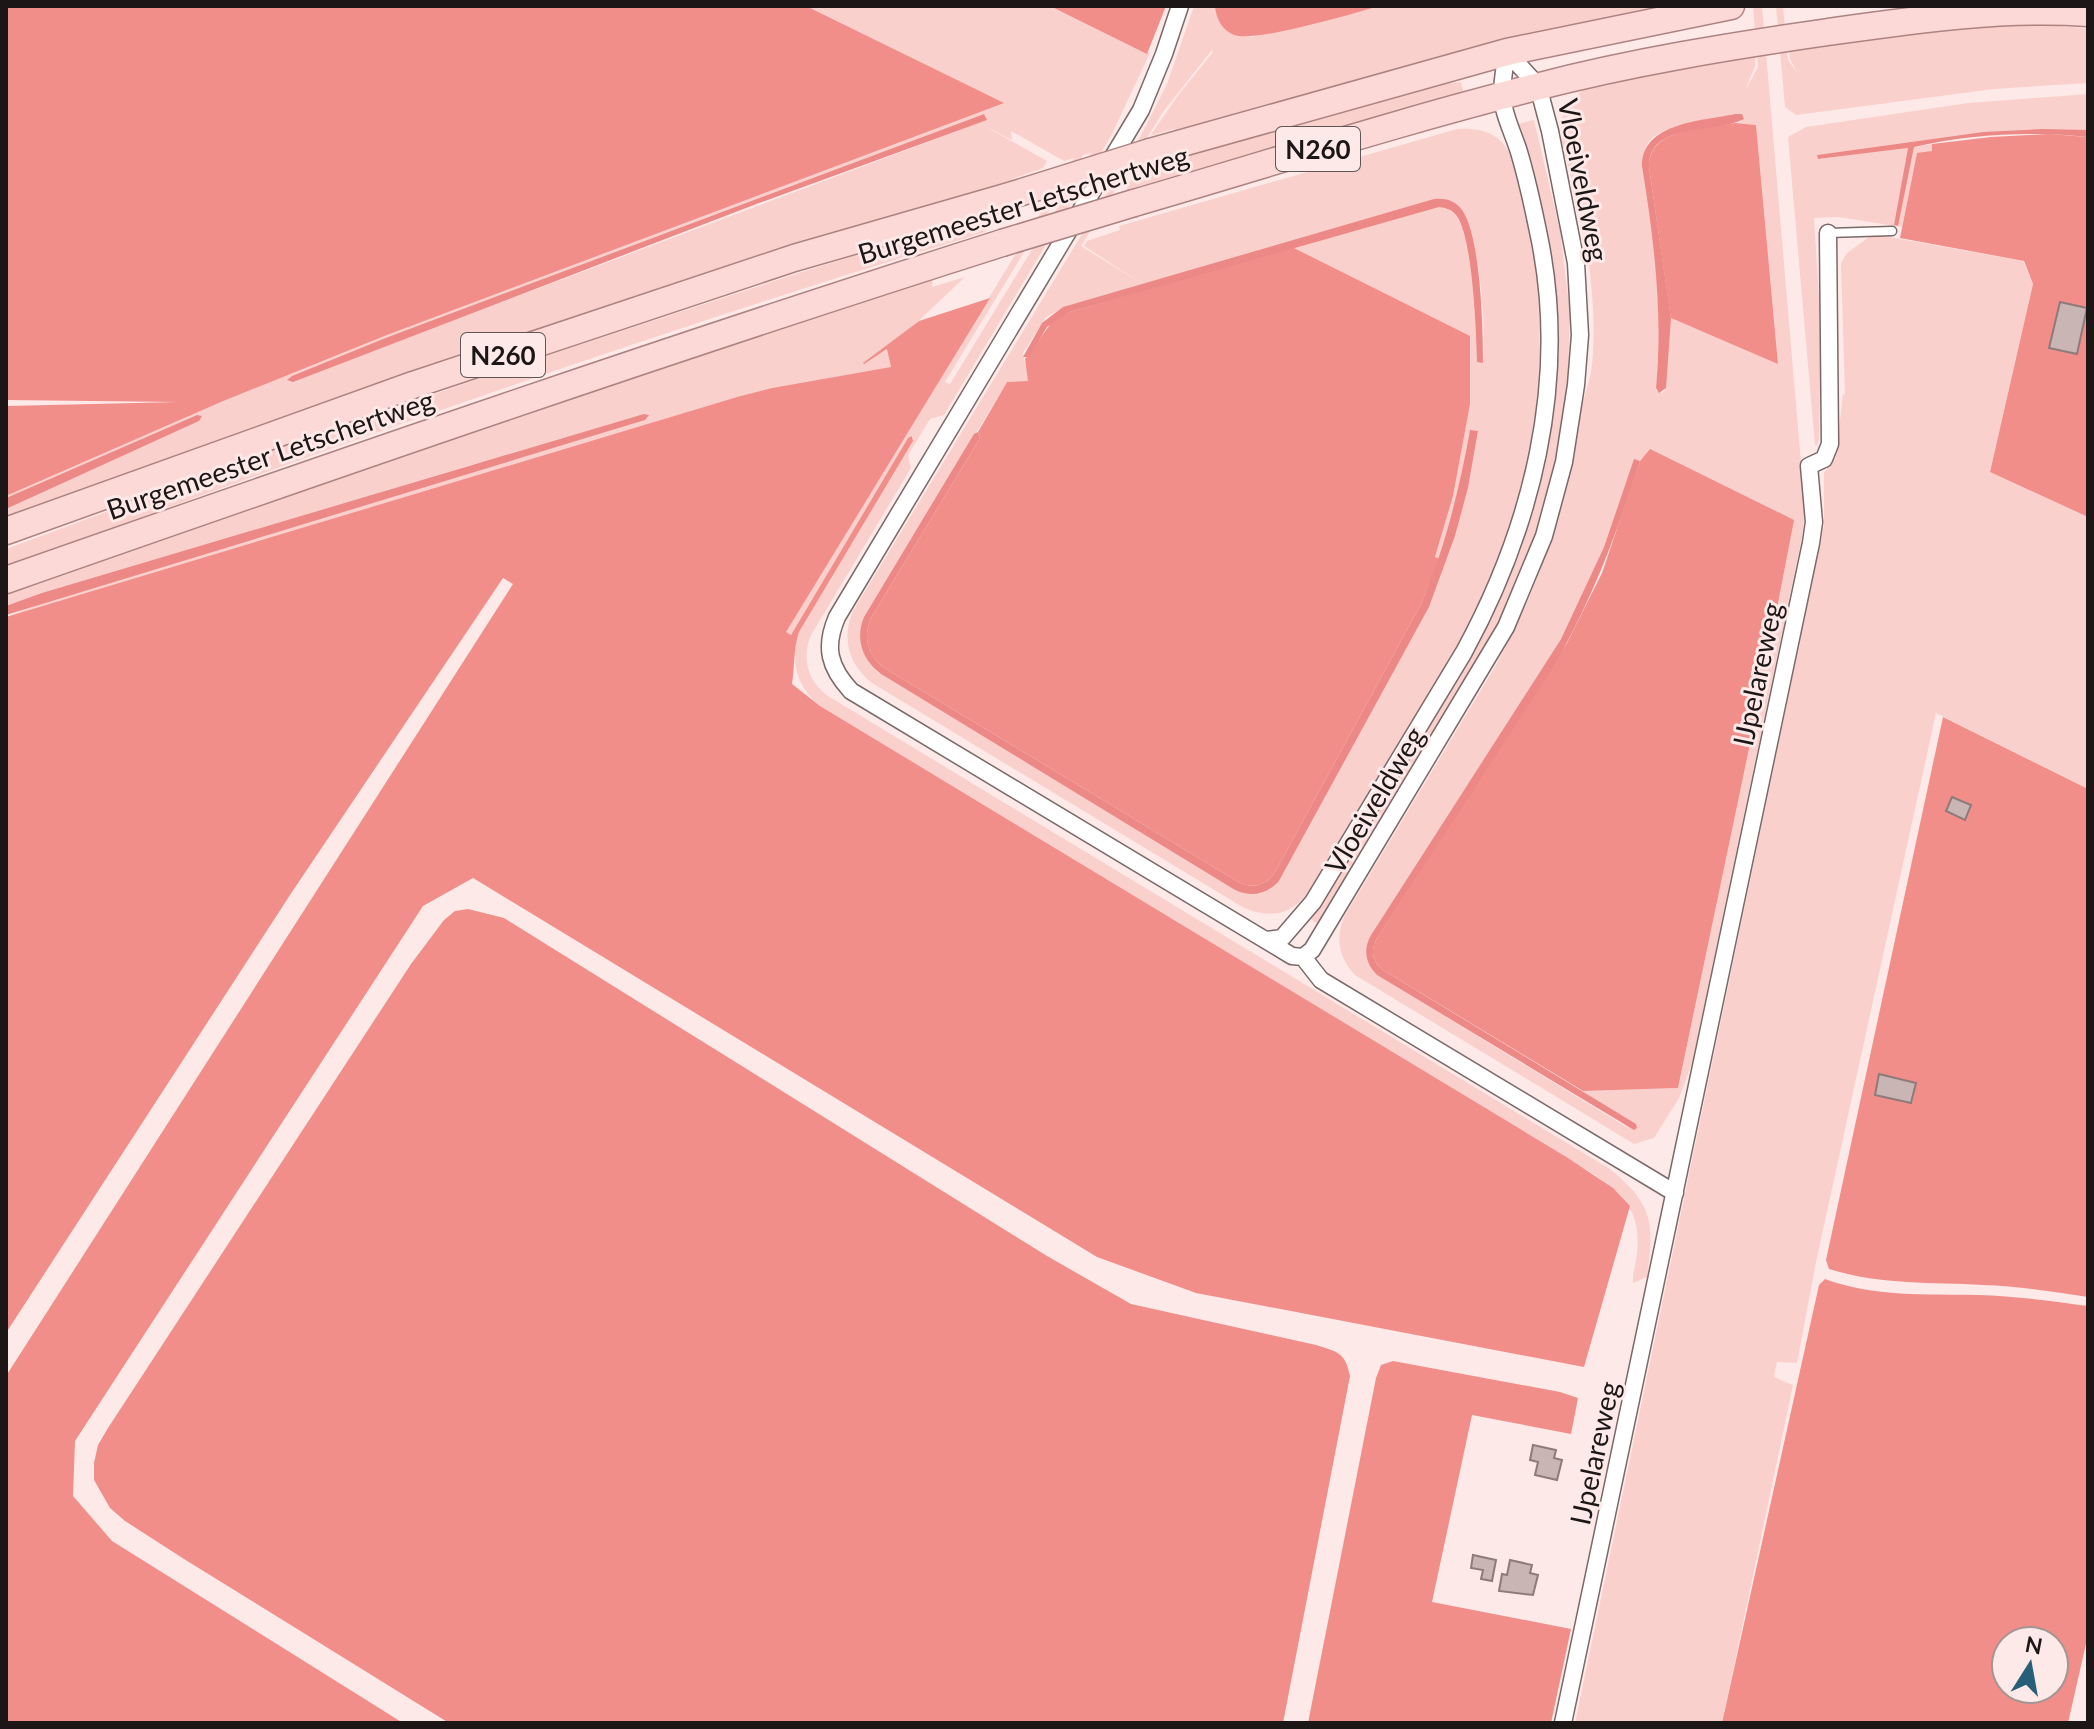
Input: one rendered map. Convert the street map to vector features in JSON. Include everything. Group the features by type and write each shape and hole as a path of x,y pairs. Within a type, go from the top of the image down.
{"main road":[{"name":"Burgemeester Letschertweg","path":"6,531 413,385 794,258 1150,152 1507,52 1731,6"},
{"name":"Burgemeester Letschertweg","path":"6,580 805,304 1134,203 1538,86 1785,38 1988,12 2088,13"}],"street":[{"path":"1180,6 1141,110 837,617 830,634 835,674 851,691 1292,956 1303,957 1321,980 1675,1193"},
{"name":"Vloeiveldweg","path":"1266,940 1282,938 1313,902 1464,652 1504,570 1527,502 1540,449 1547,398 1546,283 1529,186 1502,96 1507,52"},
{"name":"Vloeiveldweg","path":"1303,957 1312,950 1334,917 1506,627 1532,570 1555,498 1576,385 1580,335 1576,263 1568,214 1538,86 1507,52"},
{"name":"IJpelareweg","path":"1563,1723 1811,543 1814,512 1809,466 1824,459 1830,444 1828,233"}],"lane":[{"name":"IJpelareweg","path":"1828,233 1892,231"}],"shaded area":[{"path":"6,6 806,6 1004,103 387,335 221,402 6,496 6,406 178,402 6,400"},
{"path":"806,6 1050,6 1150,53 1111,136 944,415 930,419 908,455 911,468 810,637 807,662 811,677 828,696 1610,1169 1635,1193 1648,1216 1650,1242 1647,1277 1633,1283 1638,1239 1634,1216 1623,1199 1595,1175 820,706 801,682 795,663 799,632 913,441 913,436 908,438 791,635 785,633 1074,158 1064,161 1011,131 1012,140 983,125 1047,161 1043,168 1012,179 1012,182 6,525 6,509 199,421 197,415 6,496 221,402 387,335 1003,103","holes":["984,114 986,120 289,382 388,337","1091,153 950,384 945,382 1083,155"]},
{"path":"1050,6 1166,6 1147,54"},
{"path":"1194,6 1215,6 1230,33 1251,37 1380,6 1657,6 1508,42 1174,134 1174,129 1150,136 1212,50 1163,112 1081,246 1141,283 1084,246 1087,241 1120,230 1119,226 1457,129 1475,129 1499,140 1507,149 1518,174 1534,253 1540,350 1530,447 1520,495 1505,542 1480,604 1463,636 1306,895 1293,907 1278,913 1261,913 1244,908 872,683 858,668 849,651 849,621 853,611 1135,147 1167,84","holes":["1451,201 1466,220 1476,253 1483,309 1483,362 1477,361 1473,286 1467,246 1463,229 1450,210 1435,207 1292,247 1470,337 1470,403 1453,496 1435,557 1439,559 1454,511 1470,431 1478,432 1455,536 1429,607 1279,881 1259,894 1235,890 876,671 864,617 1007,382 1029,381 1023,353 1046,317 1070,305"]},
{"path":"1215,6 1380,6 1306,26 1246,36 1234,35 1226,30 1218,20"},
{"path":"1753,6 1762,6 1805,510 1802,537 1692,1063 1679,1098 1654,1138 1634,1144 1355,975 1345,962 1339,941 1344,917 1512,634 1538,575 1558,516 1591,372 1594,320 1587,251 1562,143 1562,119 1567,108 1588,87 1733,55 1755,56 1755,66 1745,91 1758,67","holes":["1742,114 1741,122 1735,123 1756,125 1778,363 1671,318 1665,390 1662,393 1656,390 1658,290 1644,155 1648,143 1664,131","1650,449 1759,701 1678,1088 1583,1091 1630,1129 1377,975 1370,966 1367,951 1371,935 1561,639 1604,547 1634,460 1640,461"]},
{"path":"1776,6 1783,6 1788,60 1797,72 1789,50 1798,46 1943,28 2052,25 2088,29 2088,83 1994,89 1796,115 1785,107"},
{"path":"1461,82 1464,94 1126,190 1130,181 1142,176 1142,171 1135,173 1137,170 1437,84"},
{"path":"2088,94 2088,130 1983,132 1817,155 1819,159 1908,148 1897,226 1914,147 1932,144 1933,151 1917,154 1902,227 1838,217 1814,218 1821,327 1819,440 1815,445 1788,137 1806,127 1968,103"},
{"path":"984,114 987,120 759,203 293,382 287,380 388,337"},
{"path":"1742,114 1744,119 1672,136 1660,142 1652,152 1649,167 1671,318 1666,388 1659,393 1656,388 1658,304 1642,166 1645,151 1652,140 1676,126"},
{"path":"1534,120 1560,231 1570,313 1567,400 1552,490 1512,604 1322,927 1309,918 1466,658 1550,420 1540,205 1518,124"},
{"path":"1735,123 1756,125 1778,364 1671,318 1670,313 1649,167 1651,154 1658,144 1681,132"},
{"path":"2088,130 2088,137 2001,135 1914,147 1898,226 1894,225 1908,148 1818,159 1817,155 1983,132"},
{"path":"2049,134 2088,137 2088,517 1990,472 2033,284 2024,261 1900,238 1917,153 1932,151 1932,144","holes":["2060,302 2087,308 2076,354 2050,347"]},
{"path":"1434,199 1446,199 1456,204 1468,223 1480,284 1483,363 1477,362 1472,285 1462,226 1452,211 1439,207 1070,312 1047,327 1029,357 1023,357 1042,323 1063,307"},
{"path":"1012,208 992,221 985,232 493,392 6,567 6,549 235,464 518,365 805,271"},
{"path":"1873,234 2023,261 2033,284 1990,472 2088,517 2088,789 1936,713 1816,1262 1797,1363 1777,1362 1774,1377 1793,1385 1722,1723 1575,1723 1824,525 1824,473 1836,457 1843,393 1845,396 1841,263 1847,253"},
{"path":"1292,247 1470,336 1470,404 1453,496 1435,557 1440,559 1421,604 1274,874 1263,883 1250,886 1240,883 883,667 870,651 867,632 871,618 980,438 978,432 1007,382 1028,381 1025,359 1052,322 1070,312"},
{"path":"965,277 910,329 864,363 888,349 892,367 737,397 6,617 45,602 645,420 471,465 6,606 6,591 255,499 933,278 932,287"},
{"path":"990,298 786,632 791,635 912,436 913,441 799,632 792,684 820,706 1613,1188 1630,1206 1584,1367 1196,1293 1097,1257 473,878 423,906 75,1441 73,1496 112,1541 403,1723 6,1723 6,1376 513,584 503,578 292,892 6,1333 6,617 737,397 891,367 887,349 863,363 919,321"},
{"path":"197,415 202,416 199,421 6,509 6,498"},
{"path":"649,415 645,420 6,615 6,606 42,593"},
{"path":"1470,430 1478,431 1468,488 1455,536 1429,607 1279,881 1264,892 1247,894 1235,890 881,674 869,662 862,648 860,633 864,617 978,432 980,438 871,618 867,638 873,657 883,667 1240,883 1258,885 1274,874 1421,604 1450,519"},
{"path":"1650,449 1794,520 1678,1088 1583,1091 1383,970 1375,960 1373,949 1567,643 1602,573 1640,461"},
{"path":"1634,459 1640,461 1622,514 1603,566 1568,641 1376,940 1373,953 1383,970 1636,1124 1634,1130 1377,975 1370,966 1366,951 1371,935 1561,639 1604,547"},
{"path":"1943,717 2088,789 2088,1297 2009,1287 1867,1278 1829,1269 1826,1260","holes":["1879,1075 1916,1083 1912,1103 1875,1095"]},
{"path":"468,909 504,918 1047,1256 1131,1304 1316,1345 1343,1357 1350,1376 1283,1723 449,1723 184,1559 110,1508 94,1480 98,1445 108,1428 411,964 444,920 455,911"},
{"path":"1825,1279 1881,1292 2006,1296 2088,1306 2088,1635 2068,1723 1722,1723 1819,1285"},
{"path":"1393,1361 1578,1398 1571,1434 1472,1415 1432,1602 1571,1629 1551,1723 1308,1723 1376,1378 1381,1365"}],"building":[{"path":"2060,302 2087,308 2077,354 2049,348"},
{"path":"1952,797 1971,805 1965,820 1946,811"},
{"path":"1879,1074 1916,1083 1911,1103 1875,1095"},
{"path":"1533,1445 1556,1450 1554,1458 1562,1460 1557,1480 1535,1475 1538,1462 1530,1460"},
{"path":"1473,1555 1496,1560 1492,1581 1481,1579 1483,1570 1471,1568"},
{"path":"1510,1560 1532,1565 1530,1573 1538,1575 1533,1595 1499,1591 1502,1574 1507,1575"}]}
